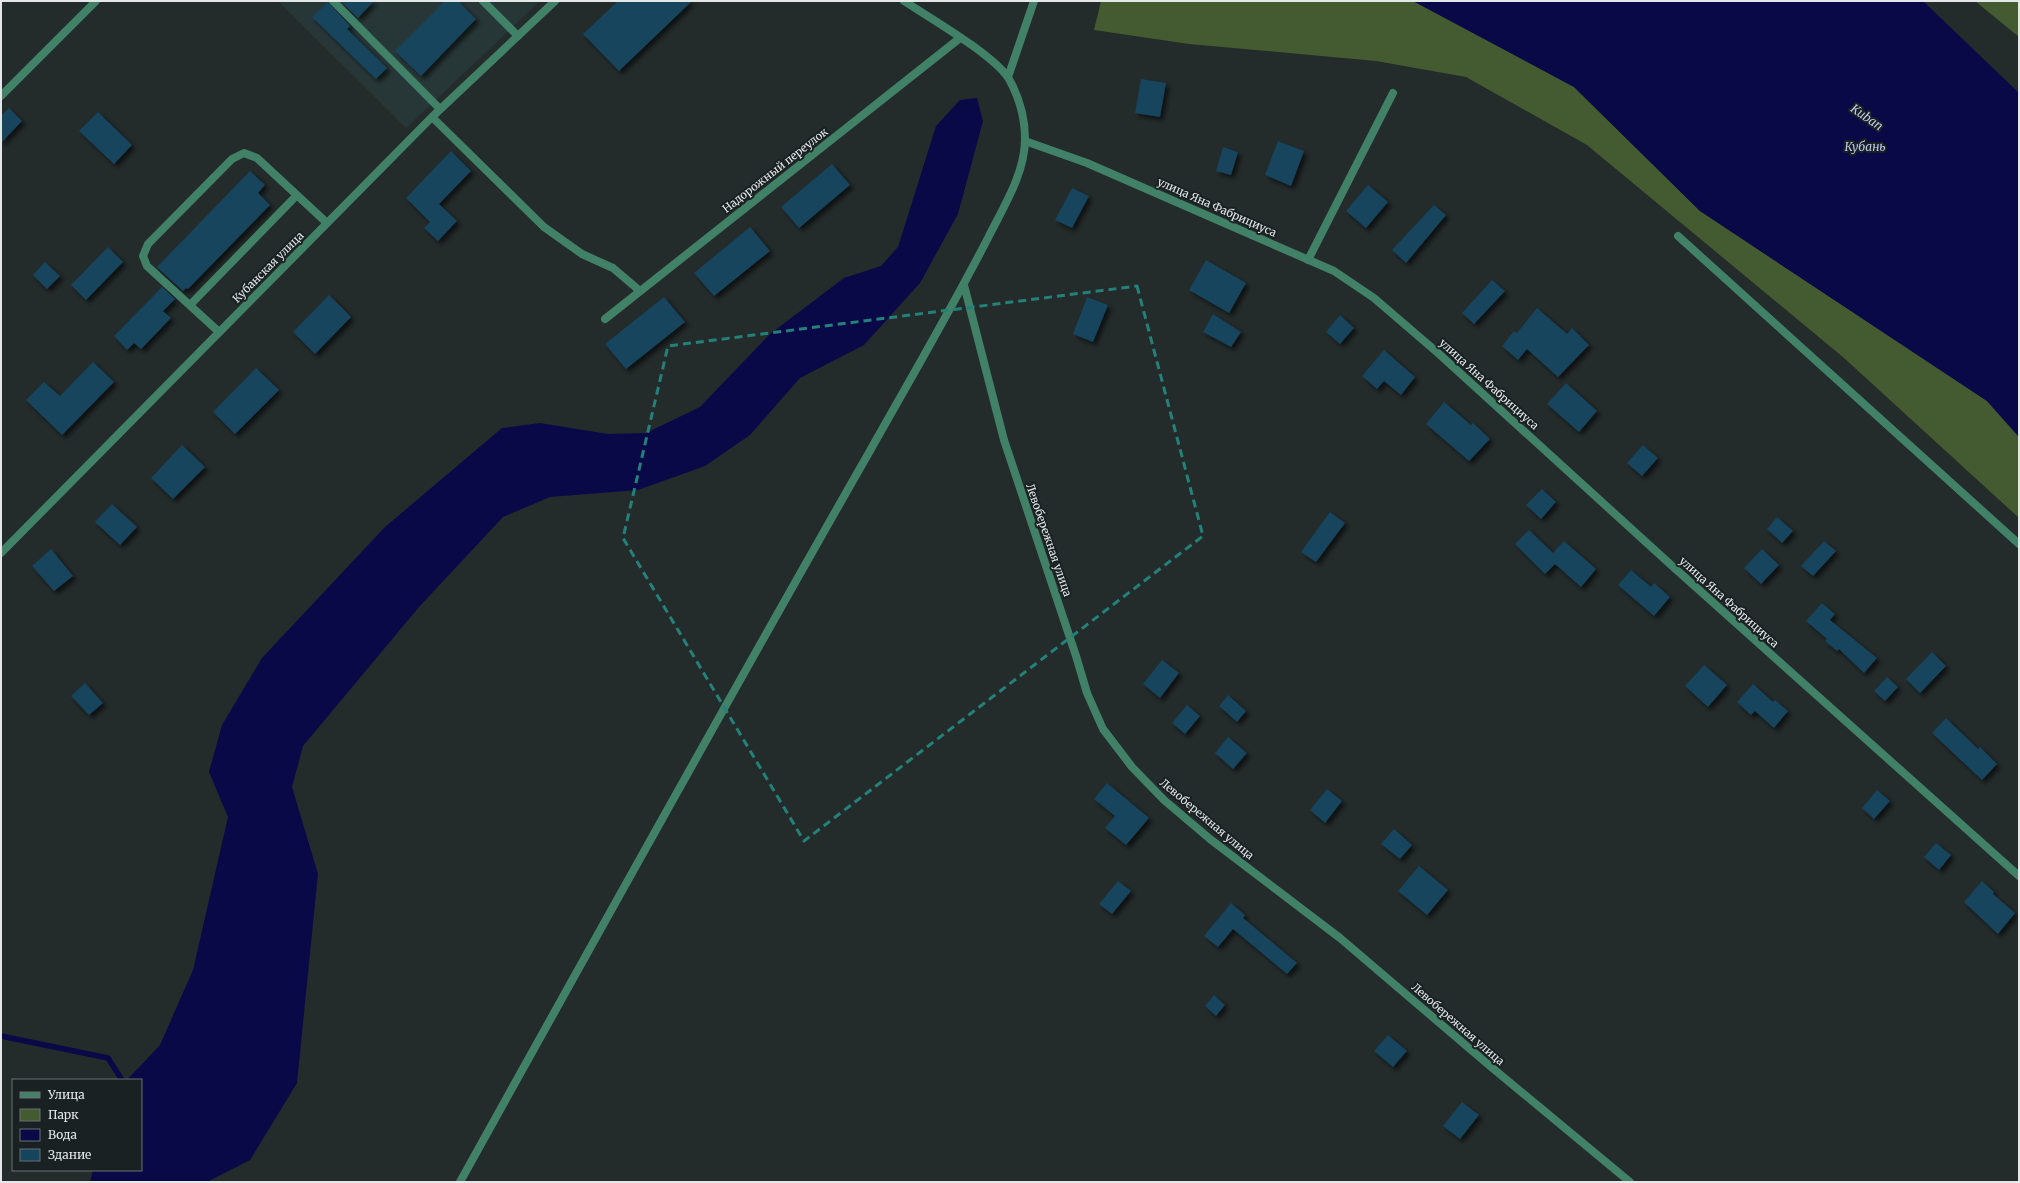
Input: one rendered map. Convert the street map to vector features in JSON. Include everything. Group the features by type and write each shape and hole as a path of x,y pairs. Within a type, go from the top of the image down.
{"street":[{"path":"1,96 96,1"},
{"path":"333,1 440,109"},
{"path":"483,1 518,36"},
{"name":"Кубанская улица","path":"1,553 440,109 555,1"},
{"path":"460,1182 774,619 964,284 1009,195 1022,164 1025,141 1024,122 1018,99 1008,77 986,56 904,1"},
{"path":"1008,77 1034,1"},
{"name":"Надорожный переулок","path":"605,319 960,38"},
{"path":"1308,260 1393,93"},
{"path":"432,117 544,227 582,254 613,268 640,291"},
{"name":"улица Яна Фабрициуса","path":"1025,141 1094,166 1334,271 1374,298 1438,353 1670,564 2019,876"},
{"path":"219,332 147,266 143,256 148,244 232,159 244,153 257,158 327,223"},
{"path":"190,305 297,195"},
{"path":"1678,236 2019,544"},
{"name":"Левобережная улица","path":"964,284 1004,440 1074,648 1087,693 1103,729 1132,767 1164,800 1210,839 1340,938 1490,1066 1630,1182"}],"highlighted area":[{"path":"1137,286 1203,536 804,841 623,538 668,346"}],"shaded area":[{"path":"278,1 540,1 406,128"}],"green space":[{"path":"1101,1 1413,1 1574,87 1700,211 1987,401 2019,437 2019,518 1844,358 1587,145 1466,77 1376,61 1189,44 1094,30"},
{"path":"1975,1 2019,1 2019,37"}],"water":[{"name":"Кубань","path":"1413,1 1923,1 2019,93 2019,437 1987,401 1700,211 1574,87"},
{"path":"977,98 983,121 958,214 920,283 864,345 800,378 750,435 705,466 638,490 550,497 503,517 419,607 303,746 292,787 318,874 297,1083 250,1160 207,1182 90,1182 93,1171 142,1171 142,1079 128,1079 160,1045 193,970 228,817 209,772 222,725 262,658 385,527 502,428 540,423 608,434 646,433 700,407 770,334 844,278 881,266 898,247 936,126 960,100"}],"building":[{"path":"341,1 374,1 358,18"},
{"path":"445,1 458,1 476,19 421,76 395,51"},
{"path":"618,1 692,1 619,71 583,34"},
{"path":"328,2 350,26 347,29 387,68 376,79 312,17"},
{"path":"1141,79 1166,83 1160,117 1135,113"},
{"path":"9,108 22,121 1,143 1,116"},
{"path":"98,112 132,145 114,164 79,131"},
{"path":"1278,141 1304,151 1291,186 1265,175"},
{"path":"1223,147 1238,152 1231,175 1216,171"},
{"path":"451,151 471,171 439,204 457,221 438,241 424,228 430,222 406,198"},
{"path":"832,164 850,185 799,228 781,207"},
{"path":"250,171 265,185 258,193 270,205 188,289 186,288 183,291 157,267"},
{"path":"1368,185 1388,202 1366,228 1346,211"},
{"path":"1072,188 1089,196 1072,228 1055,220"},
{"path":"1434,205 1446,215 1406,263 1392,250"},
{"path":"750,227 770,251 714,296 694,273"},
{"path":"108,247 123,262 86,300 71,285"},
{"path":"1206,260 1246,283 1229,313 1189,290"},
{"path":"45,262 60,276 47,289 33,275"},
{"path":"1492,280 1505,291 1474,324 1462,313"},
{"path":"162,287 175,299 163,311 171,318 141,349 134,343 127,350 114,336"},
{"path":"329,295 351,317 315,354 293,332"},
{"path":"664,297 685,322 626,369 605,344"},
{"path":"1087,297 1108,305 1093,342 1073,334"},
{"path":"1537,308 1567,334 1572,328 1589,345 1558,377 1527,349 1518,360 1502,346 1514,331 1517,333"},
{"path":"1213,314 1241,332 1231,347 1203,332"},
{"path":"1340,315 1354,328 1340,344 1326,332"},
{"path":"1384,350 1415,377 1401,395 1384,381 1377,389 1362,376"},
{"path":"93,362 114,382 62,435 26,400 44,382 60,396"},
{"path":"256,368 279,390 235,434 213,412"},
{"path":"1566,383 1597,411 1579,432 1547,404"},
{"path":"1444,402 1471,425 1473,423 1490,439 1469,461 1426,424"},
{"path":"182,445 205,467 173,499 151,478"},
{"path":"1643,445 1658,458 1642,476 1627,463"},
{"path":"1542,489 1556,502 1541,519 1526,505"},
{"path":"112,504 137,527 120,545 95,522"},
{"path":"1330,512 1345,523 1316,562 1301,552"},
{"path":"1777,517 1793,531 1782,543 1767,529"},
{"path":"1529,530 1553,553 1564,541 1596,569 1581,587 1555,564 1545,574 1515,544"},
{"path":"1824,541 1836,551 1813,576 1801,566"},
{"path":"51,549 73,576 54,591 32,566"},
{"path":"1762,549 1779,565 1761,584 1744,568"},
{"path":"1631,570 1651,587 1654,583 1670,597 1654,616 1618,585"},
{"path":"1822,603 1835,614 1830,620 1877,658 1864,673 1839,649 1837,651 1825,641 1827,639 1806,621"},
{"path":"1932,652 1946,666 1920,693 1906,679"},
{"path":"1162,660 1179,673 1160,698 1143,684"},
{"path":"1704,665 1727,685 1708,707 1685,686"},
{"path":"1887,677 1898,687 1885,701 1874,691"},
{"path":"85,683 103,703 89,715 71,696"},
{"path":"1753,684 1773,702 1775,700 1788,711 1774,728 1755,711 1751,715 1737,702"},
{"path":"1228,695 1246,711 1237,722 1219,706"},
{"path":"1187,705 1200,716 1185,734 1172,723"},
{"path":"1946,718 1978,749 1980,747 1997,764 1982,780 1932,733"},
{"path":"1228,737 1247,753 1233,769 1215,753"},
{"path":"1107,783 1149,818 1126,845 1105,828 1115,816 1094,799"},
{"path":"1327,789 1342,801 1325,823 1310,810"},
{"path":"1877,790 1890,801 1874,819 1862,808"},
{"path":"1394,829 1412,845 1400,859 1381,844"},
{"path":"1936,843 1951,855 1939,870 1924,857"},
{"path":"1419,866 1448,890 1427,915 1398,891"},
{"path":"1118,881 1131,891 1112,914 1099,904"},
{"path":"1982,881 1994,892 1993,894 2015,913 1998,934 1964,902"},
{"path":"1231,903 1245,915 1243,918 1297,963 1287,974 1233,929 1218,947 1204,936"},
{"path":"1214,995 1225,1005 1216,1016 1205,1006"},
{"path":"1388,1035 1407,1051 1393,1067 1374,1051"},
{"path":"1462,1102 1479,1115 1460,1139 1443,1126"}],"waterway":[{"path":"1,1036 108,1058 121,1079"}],"water label":[{"name":"Kuban","path":"1867,117"}]}
